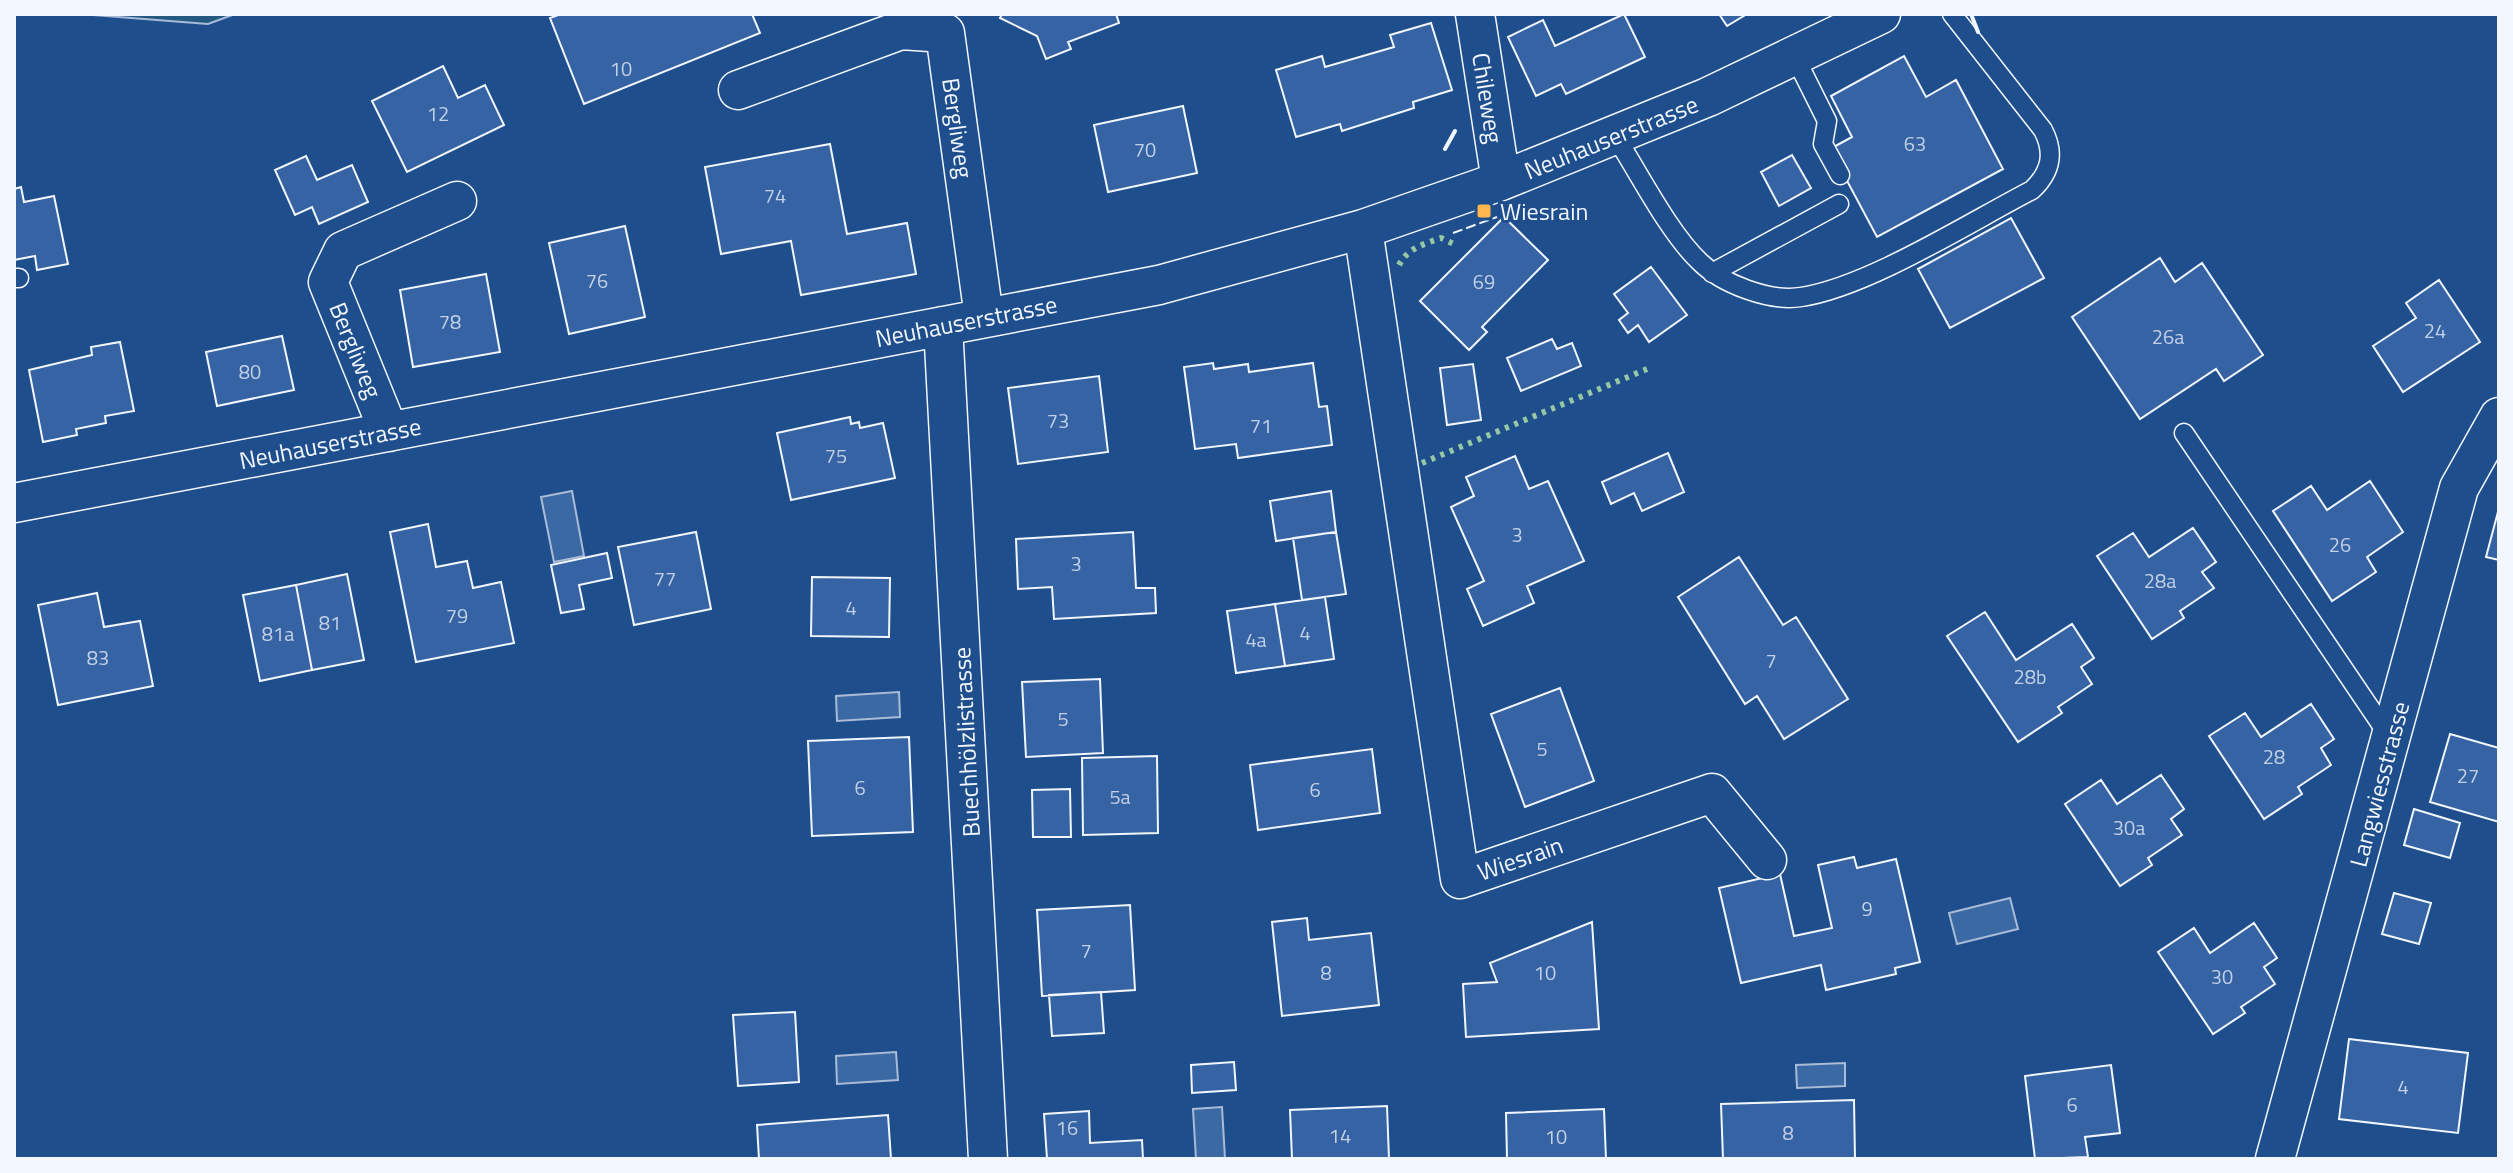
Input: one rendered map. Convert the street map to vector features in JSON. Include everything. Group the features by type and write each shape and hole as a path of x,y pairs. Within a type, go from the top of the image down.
{"street":[{"name":"Chileweg","path":"1475,14 1501,181"},
{"name":"Neuhauserstrasse","path":"14,503 1159,285 1363,229 1501,181 1615,136 1795,57 1881,14"},
{"name":"Bergliweg","path":"738,90 901,30 945,24 984,317"},
{"name":"Bergliweg","path":"389,432 328,282 343,251 457,201"},
{"name":"Wiesrain","path":"1363,229 1460,879 1712,793 1767,860"},
{"name":"Buechhölzlistrasse","path":"943,326 988,1159"},
{"name":"Langwiesstrasse","path":"2275,1159 2459,488 2499,417"}],"lane":[{"path":"1615,136 1688,249 1712,273 1770,296 1800,297 1865,277 2032,190 2043,180 2051,155 2043,130 1952,14"},
{"path":"1795,57 1827,121 1823,144 1840,175"},
{"path":"1712,273 1839,204"},
{"path":"2184,433 2390,738"}],"shaded area":[{"path":"80,14 235,14 208,24"},
{"path":"572,491 584,556 554,562 541,497"},
{"path":"899,692 900,717 837,721 836,696"},
{"path":"2010,898 2018,929 1957,944 1949,913"},
{"path":"896,1052 898,1080 837,1084 836,1056"},
{"path":"1845,1063 1845,1086 1797,1088 1796,1065"},
{"path":"1222,1107 1225,1159 1196,1159 1193,1109"}],"building":[{"path":"561,14 752,14 760,33 584,104 550,18"},
{"path":"1002,14 1116,14 1119,23 1068,42 1071,49 1046,59 1037,36 1000,18"},
{"path":"1624,14 1645,57 1566,94 1561,84 1536,96 1508,37 1543,20 1555,46"},
{"path":"1719,14 1747,14 1727,26"},
{"path":"1431,23 1452,90 1413,102 1414,108 1342,131 1340,124 1296,137 1276,70 1322,56 1325,67 1394,47 1390,35"},
{"path":"1904,56 1926,97 1956,80 2003,169 1877,237 1830,149 1852,137 1831,96"},
{"path":"443,66 458,98 485,85 504,125 407,172 372,101"},
{"path":"1183,106 1197,173 1108,192 1094,125"},
{"path":"830,144 847,234 907,223 916,274 801,295 791,241 721,254 705,167"},
{"path":"1792,155 1811,188 1779,206 1761,172"},
{"path":"306,156 317,180 352,165 368,202 319,224 312,207 295,215 275,170"},
{"path":"21,187 24,202 54,196 68,264 37,270 35,256 14,260 14,189"},
{"path":"1504,217 1548,260 1482,327 1487,332 1469,350 1420,301"},
{"path":"2011,218 2044,278 1950,328 1918,269"},
{"path":"625,226 645,317 569,334 549,243"},
{"path":"2160,258 2175,282 2202,263 2263,355 2224,381 2216,369 2140,419 2072,317"},
{"path":"1651,267 1687,315 1649,342 1638,325 1628,333 1619,320 1628,313 1614,294"},
{"path":"486,274 500,352 413,367 400,290"},
{"path":"2439,280 2480,342 2403,392 2373,346 2416,318 2406,303"},
{"path":"282,336 294,390 217,406 206,352"},
{"path":"1552,339 1557,349 1572,343 1581,366 1521,391 1507,358"},
{"path":"120,342 134,411 105,416 106,423 76,429 77,435 43,442 29,370 92,355 91,347"},
{"path":"1213,363 1214,369 1248,364 1249,372 1313,363 1319,407 1327,406 1332,445 1238,458 1236,444 1195,449 1184,367"},
{"path":"1473,364 1481,420 1447,425 1440,368"},
{"path":"1099,376 1108,452 1018,464 1008,388"},
{"path":"850,417 851,424 859,422 860,428 883,423 895,478 791,500 777,433"},
{"path":"1668,453 1684,492 1642,511 1634,493 1611,504 1602,482"},
{"path":"1515,456 1529,489 1548,481 1584,561 1527,586 1534,603 1483,626 1467,589 1484,581 1451,507 1474,496 1466,477"},
{"path":"2370,481 2403,532 2367,557 2376,572 2332,601 2273,511 2311,486 2327,510"},
{"path":"1331,491 1336,532 1276,541 1270,501"},
{"path":"2499,508 2499,560 2486,557"},
{"path":"428,524 436,567 467,561 473,588 501,582 514,643 416,662 390,532"},
{"path":"2193,528 2216,562 2202,572 2214,588 2180,611 2184,618 2152,639 2097,556 2133,533 2149,557"},
{"path":"696,532 711,609 634,625 618,547"},
{"path":"1133,532 1136,588 1155,588 1156,613 1054,619 1052,587 1018,589 1016,539"},
{"path":"1336,532 1346,594 1302,600 1293,538"},
{"path":"607,553 612,578 579,585 584,609 561,613 551,565"},
{"path":"1739,557 1783,625 1796,617 1848,699 1784,739 1757,696 1745,704 1678,597"},
{"path":"347,574 364,660 312,670 296,585"},
{"path":"812,577 890,578 889,637 811,636"},
{"path":"296,585 312,670 260,681 243,595"},
{"path":"97,593 104,627 140,621 153,686 58,705 38,605"},
{"path":"1325,597 1334,659 1285,666 1275,604"},
{"path":"1275,604 1285,666 1236,673 1227,611"},
{"path":"1985,612 2016,660 2072,624 2094,658 2081,667 2092,684 2058,707 2062,713 2018,742 1947,636"},
{"path":"1100,679 1103,753 1026,757 1022,682"},
{"path":"1560,688 1594,781 1525,807 1491,714"},
{"path":"2311,704 2334,739 2321,748 2331,765 2298,787 2302,794 2264,819 2209,736 2245,713 2261,737"},
{"path":"2450,734 2499,748 2499,822 2430,802"},
{"path":"909,737 913,832 812,836 808,741"},
{"path":"1372,749 1380,813 1258,830 1250,765"},
{"path":"1157,756 1158,833 1083,835 1082,758"},
{"path":"2161,775 2184,809 2171,819 2182,835 2148,858 2152,865 2120,886 2065,804 2101,780 2117,804"},
{"path":"1070,789 1071,837 1033,837 1032,790"},
{"path":"2414,809 2460,823 2450,858 2404,845"},
{"path":"1854,857 1857,868 1896,859 1920,962 1895,968 1896,974 1826,990 1821,965 1741,983 1719,888 1780,874 1794,936 1832,928 1818,865"},
{"path":"2394,893 2431,903 2419,944 2382,934"},
{"path":"1130,905 1135,990 1042,996 1037,910"},
{"path":"1307,918 1309,940 1371,933 1379,1005 1282,1016 1272,922"},
{"path":"1592,922 1599,1029 1466,1037 1463,984 1497,982 1490,963"},
{"path":"2254,923 2277,958 2264,967 2275,984 2241,1007 2245,1013 2213,1034 2158,952 2194,928 2210,953"},
{"path":"1101,992 1104,1033 1052,1036 1049,995"},
{"path":"795,1012 799,1082 738,1086 733,1015"},
{"path":"2349,1039 2468,1053 2458,1133 2339,1119"},
{"path":"1234,1062 1236,1090 1192,1093 1191,1065"},
{"path":"2111,1065 2120,1133 2085,1137 2088,1157 2035,1159 2025,1076"},
{"path":"1854,1100 1855,1159 1723,1159 1721,1104"},
{"path":"1387,1106 1389,1159 1292,1159 1290,1110"},
{"path":"1604,1109 1606,1159 1507,1159 1506,1113"},
{"path":"1089,1111 1090,1143 1142,1140 1143,1159 1047,1159 1044,1114"},
{"path":"888,1115 891,1159 759,1159 757,1125"}],"hedge":[{"path":"1399,265 1412,251 1435,240 1441,238 1456,245"},
{"path":"1422,463 1647,369"}],"fence":[{"path":"1453,233 1497,217"}],"wall":[{"path":"1971,14 1978,32"},
{"path":"1445,149 1455,131"}],"place":[{"name":"Wiesrain","path":"1484,211"}]}
